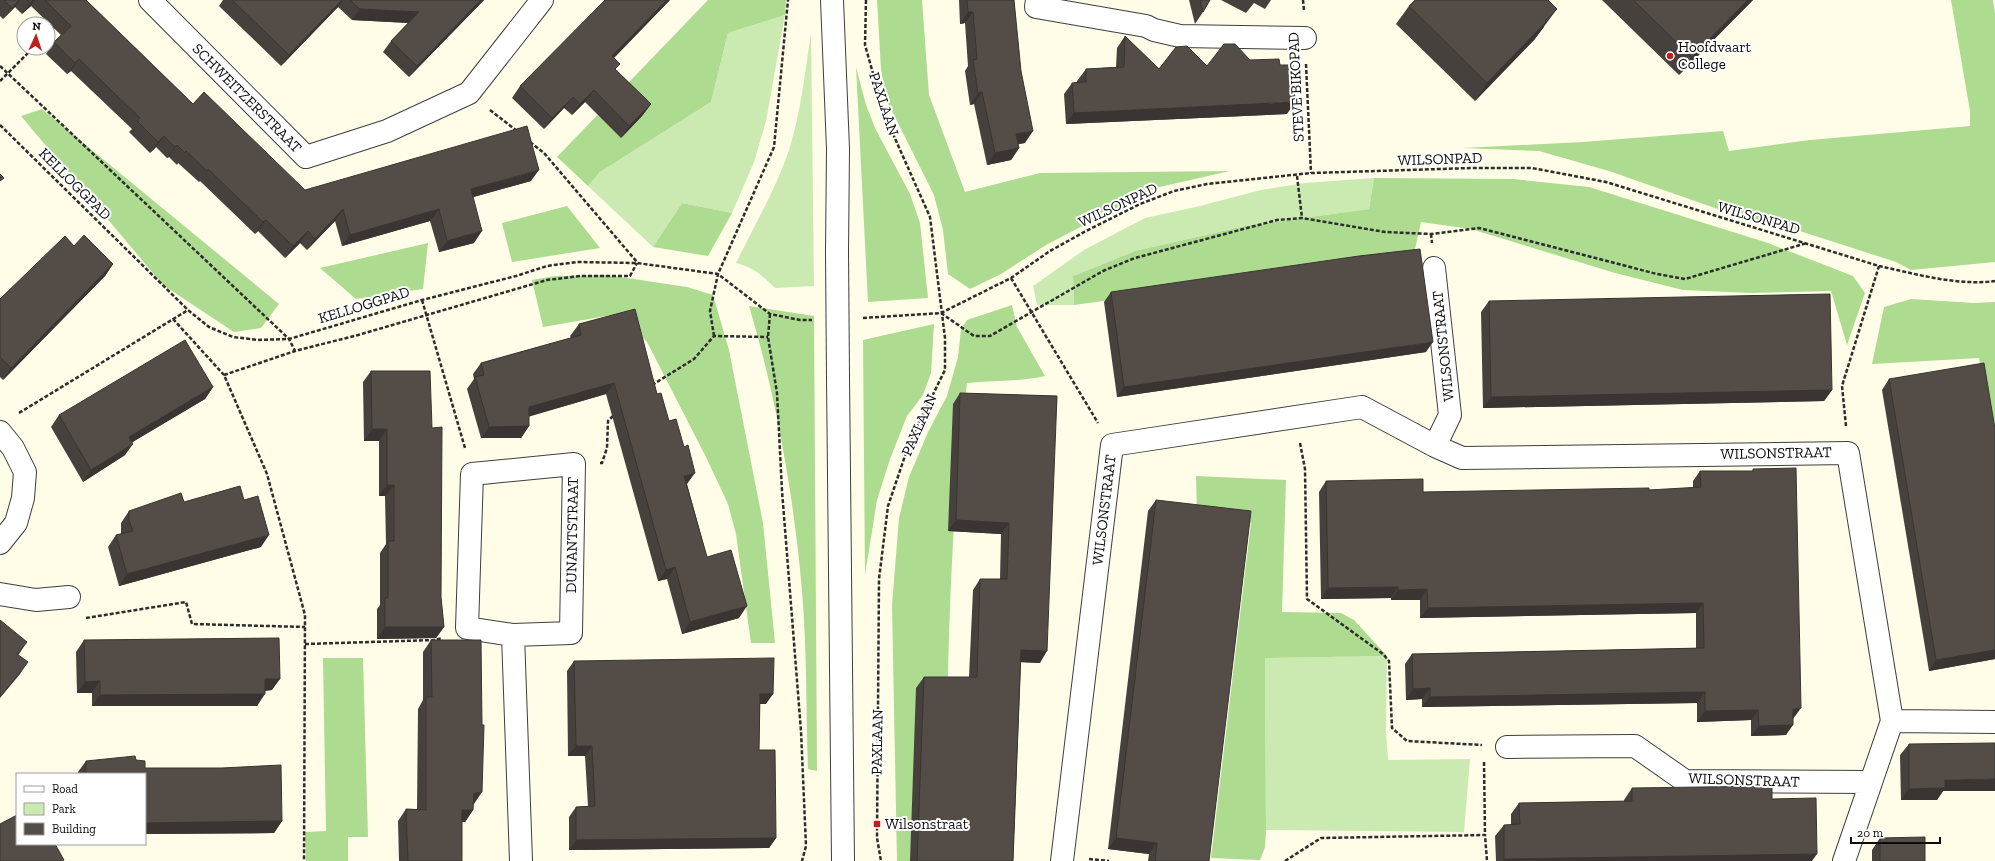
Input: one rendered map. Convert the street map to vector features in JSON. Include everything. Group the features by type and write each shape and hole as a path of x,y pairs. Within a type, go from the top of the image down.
{"street":[{"name":"SCHWEITZERSTRAAT","path":"150,0 306,157 387,130 469,93 542,0"},
{"path":"832,0 838,149 837,251 843,861"},
{"path":"1037,0 1036,7 1146,26 1154,30 1180,36 1305,38"},
{"name":"WILSONSTRAAT","path":"1434,268 1450,415 1435,446"},
{"name":"WILSONSTRAAT","path":"1062,861 1112,445 1362,407 1435,446 1462,458 1848,452 1892,721 1844,861"},
{"path":"0,543 16,523 24,498 25,472 13,448 7,425"},
{"name":"DUNANTSTRAAT","path":"467,628 513,635 571,633 574,464 472,474"},
{"path":"467,628 472,474"},
{"path":"0,594 36,600 69,597"},
{"path":"513,635 521,861"},
{"path":"1892,721 1995,722"},
{"name":"WILSONSTRAAT","path":"1507,747 1635,746 1685,781 1870,782"}],"path":[{"path":"714,336 710,311 718,274 774,147 788,0"},
{"name":"PAXLAAN","path":"866,0 865,45 885,116 930,217 945,338 945,370 910,441 888,506 879,579 876,838 881,861"},
{"name":"STEVE BIKOPAD","path":"1303,0 1311,174"},
{"path":"0,81 25,56"},
{"path":"0,66 289,339 294,351"},
{"path":"469,93 519,133"},
{"name":"KELLOGGPAD","path":"0,125 188,310 209,327 233,338 258,340 289,339 422,300 516,276 547,266 577,262 637,263 718,274 770,314 800,320 816,320"},
{"path":"224,375 294,351 547,280 580,276 630,276 637,263 544,153 525,138"},
{"name":"WILSONPAD","path":"856,318 941,313 1011,278 1050,251 1086,231 1140,204 1174,191 1206,184 1311,174 1471,168 1532,168 1606,182 1879,266 1976,284 1995,281"},
{"path":"1297,176 1302,218"},
{"path":"941,313 974,336 990,336 1031,314 1103,271 1135,258 1277,220 1302,218 1385,232 1431,234 1478,228 1657,274 1685,279 1807,243"},
{"path":"1848,452 1842,386 1879,266"},
{"path":"1011,278 1031,314 1112,445"},
{"path":"422,300 472,474"},
{"path":"7,425 188,310"},
{"path":"770,314 768,337 777,393 782,491 801,731 806,846 802,861"},
{"path":"173,319 224,375 267,474 305,615 304,861"},
{"path":"714,336 768,337"},
{"path":"650,386 694,359 714,336"},
{"path":"574,464 602,463 607,448 608,421 618,412"},
{"path":"1296,417 1305,469 1307,599 1383,654 1389,661 1392,728 1407,740 1507,747"},
{"path":"69,597 86,618 186,602 192,624 305,627"},
{"path":"305,644 435,640 467,628"},
{"path":"1484,746 1487,861"},
{"path":"1284,861 1321,838 1486,835"}],"green space":[{"path":"708,0 786,0 785,15 728,33 711,102 600,172 588,186 557,157"},
{"path":"877,0 922,0 929,95 965,192 1040,173 1230,171 1155,188 1046,245 1001,274 970,289 948,274 943,230 934,195 886,99 881,69"},
{"path":"1951,0 1993,0 1995,14 1995,262 1911,270 1896,262 1778,224 1732,214 1609,171 1539,151 1463,148 1583,142 1723,131 1729,151 1810,140 1970,126 1970,111"},
{"path":"785,15 766,121 754,162 732,213 682,203 653,247 588,186 600,172 711,102 728,33"},
{"path":"811,33 814,286 775,288 757,272 736,263 771,193 789,150 800,107"},
{"path":"856,67 866,105 876,130 910,194 920,223 928,298 868,302"},
{"path":"42,109 279,304 261,328 234,332 163,285 21,116"},
{"path":"1374,178 1369,209 1245,226 1135,251 1073,276 1074,305 1037,305 1033,286 1084,250 1145,218 1200,206 1261,190 1305,183"},
{"path":"1374,178 1513,179 1589,187 1768,243 1853,276 1865,293 1847,345 1831,291 1752,293 1683,290 1615,273 1471,229 1421,222 1413,258 1074,305 1073,276 1135,251 1245,226 1369,209"},
{"path":"682,203 732,213 708,256 653,247"},
{"path":"567,206 600,248 512,262 502,223"},
{"path":"428,243 423,289 356,299 320,268"},
{"path":"607,275 687,287 713,295 729,350 763,523 775,643 751,643 736,534 728,504 706,457 647,342 625,321 612,315 543,327 532,280 555,276"},
{"path":"1911,299 1974,303 1995,302 1995,451 1979,358 1872,364 1884,307"},
{"path":"1012,305 1017,327 1045,376 1026,379 967,383 960,442 952,562 944,861 897,861 892,605 899,518 909,477 928,432 947,396 958,357 961,329 967,320"},
{"path":"749,306 814,316 817,771 808,769 804,613 799,555 789,483 768,375"},
{"path":"934,324 931,373 923,395 907,416 890,459 877,500 865,575 863,340"},
{"path":"1196,476 1286,480 1282,612 1341,613 1354,620 1387,656 1265,658 1266,830 1265,847 1260,860 1211,858 1251,523 1197,515"},
{"path":"1387,656 1386,730 1388,760 1470,759 1464,832 1266,830 1265,658"},
{"path":"323,658 363,658 368,837 348,837 348,861 306,861 305,832 326,831"}],"building":[{"path":"4,0 19,0 12,8"},
{"path":"45,0 86,0 193,104 204,92 305,190 527,126 539,170 471,189 482,231 447,241 439,209 350,235 343,209 315,239 308,231 293,246 266,220 263,222 208,169 207,171 186,151 185,153 177,145 175,147 164,136 158,142 137,121 140,118 79,59 75,63 56,44 56,40 71,26"},
{"path":"232,0 342,0 289,55"},
{"path":"350,0 481,0 417,66 391,41 419,12 360,9"},
{"path":"605,0 667,0 612,56 620,64 615,69 651,104 629,126 594,90 580,104 573,97 552,118 520,86"},
{"path":"967,0 1014,0 1021,71 1033,131 1016,134 1019,148 995,153 982,92 978,93 973,60 977,59 973,12 968,12"},
{"path":"1200,0 1210,0 1203,12"},
{"path":"1415,0 1548,0 1557,9 1487,83 1409,6"},
{"path":"1633,0 1748,0 1692,57"},
{"path":"1125,36 1159,69 1176,47 1187,46 1207,66 1224,44 1235,44 1250,60 1279,59 1280,65 1293,65 1295,102 1074,113 1072,83 1086,82 1086,69 1124,67"},
{"path":"0,174 4,178 0,181"},
{"path":"84,235 113,264 11,368 0,357 0,299 65,236 74,246"},
{"path":"1420,249 1433,342 1124,387 1111,292 1359,256"},
{"path":"1830,294 1832,390 1491,397 1489,301"},
{"path":"635,309 657,394 661,393 669,421 676,419 684,447 688,445 695,473 684,476 707,557 731,550 747,606 690,622 675,567 666,570 614,383 529,407 529,426 489,427 475,377 484,375 481,363 581,335 579,324"},
{"path":"185,340 213,387 129,437 133,444 91,470 59,415"},
{"path":"1984,363 1995,429 1995,650 1936,660 1889,379"},
{"path":"371,371 430,371 432,428 442,427 441,597 444,627 385,627 385,598 388,598 388,541 394,541 394,485 387,485 387,429 372,429"},
{"path":"960,393 1057,396 1047,651 1021,650 1013,861 917,861 924,677 977,677 980,579 1007,579 1009,523 956,520"},
{"path":"1796,468 1801,708 1793,709 1793,725 1759,726 1758,710 1705,711 1705,692 1430,697 1430,688 1413,689 1412,654 1704,648 1703,603 1428,608 1427,589 1398,590 1398,587 1328,588 1326,481 1423,479 1423,492 1649,488 1649,490 1701,487 1700,471 1754,471 1753,469"},
{"path":"240,486 244,500 258,496 269,535 127,574 116,535 133,531 129,521 129,511 181,493 184,502"},
{"path":"1156,500 1251,511 1209,861 1155,861 1157,843 1116,838"},
{"path":"0,620 27,642 17,654 28,662 0,697"},
{"path":"279,638 280,679 265,679 265,694 100,695 100,681 85,682 84,640"},
{"path":"431,640 481,640 482,725 484,725 482,792 474,793 473,810 462,810 462,861 408,861 406,809 426,810 426,697 432,697"},
{"path":"774,658 773,694 760,694 759,750 775,750 776,838 576,840 576,807 595,806 592,746 576,746 574,661"},
{"path":"1995,743 1995,779 1945,780 1945,788 1909,789 1909,744"},
{"path":"135,756 136,760 145,761 145,768 222,768 281,765 282,821 146,823 146,773 86,773 86,761"},
{"path":"1772,786 1772,799 1816,798 1817,854 1504,859 1504,825 1520,824 1519,803 1632,801 1632,788"},
{"path":"16,816 16,845 56,845 64,860 0,861 0,824"},
{"path":"1925,837 1925,861 1880,861 1880,838"}],"place":[{"name":"Hoofdvaart College","path":"1670,56"},
{"name":"Wilsonstraat","path":"877,824"}]}
